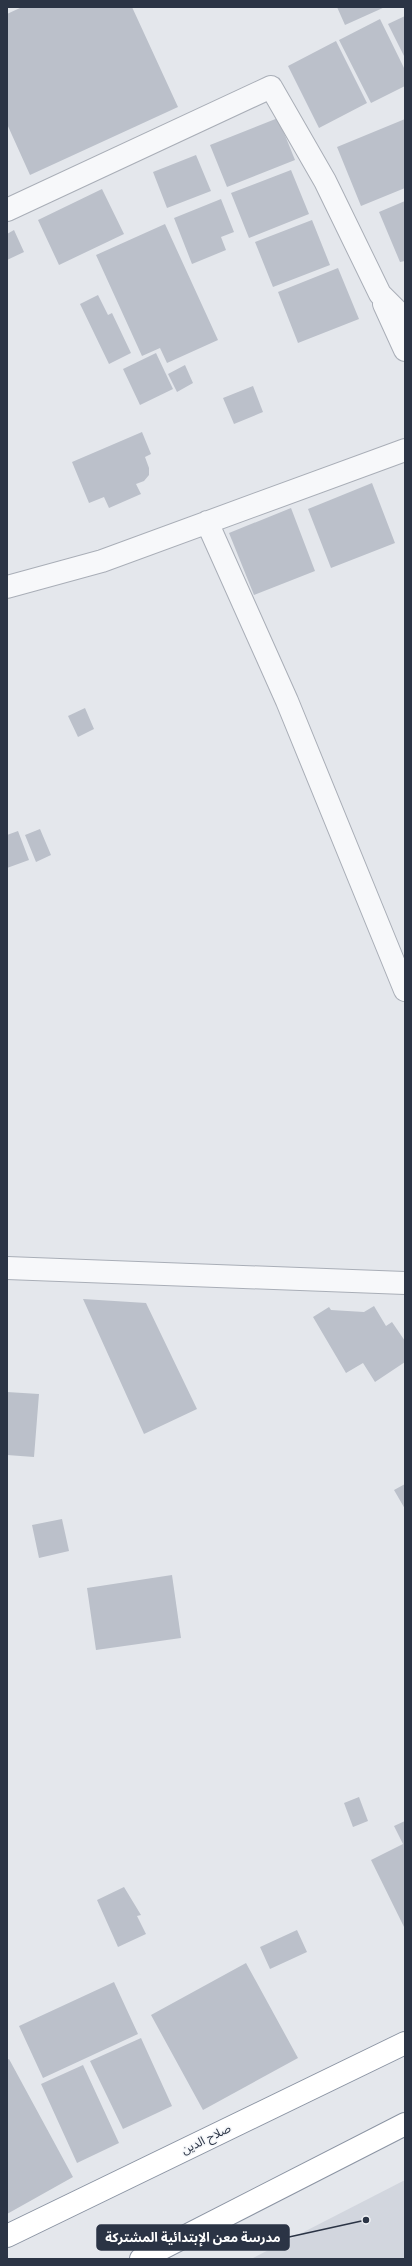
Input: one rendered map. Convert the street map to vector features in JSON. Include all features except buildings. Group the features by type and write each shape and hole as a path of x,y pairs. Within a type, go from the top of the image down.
{"highway":[{"name":"صلاح الدين","path":"7,2236 405,2043"},
{"path":"141,2259 405,2124"}],"street":[{"path":"7,210 271,87 325,181 380,294 405,350"},
{"path":"380,294 405,319"},
{"path":"7,587 102,561 405,450"},
{"path":"207,522 287,701 405,990"},
{"path":"7,1268 405,1283"}],"shaded area":[{"path":"405,2180 405,2259 251,2259"}],"place":[{"name":"مدرسة معن الإبتدائية المشتركة","path":"366,2220"}]}
